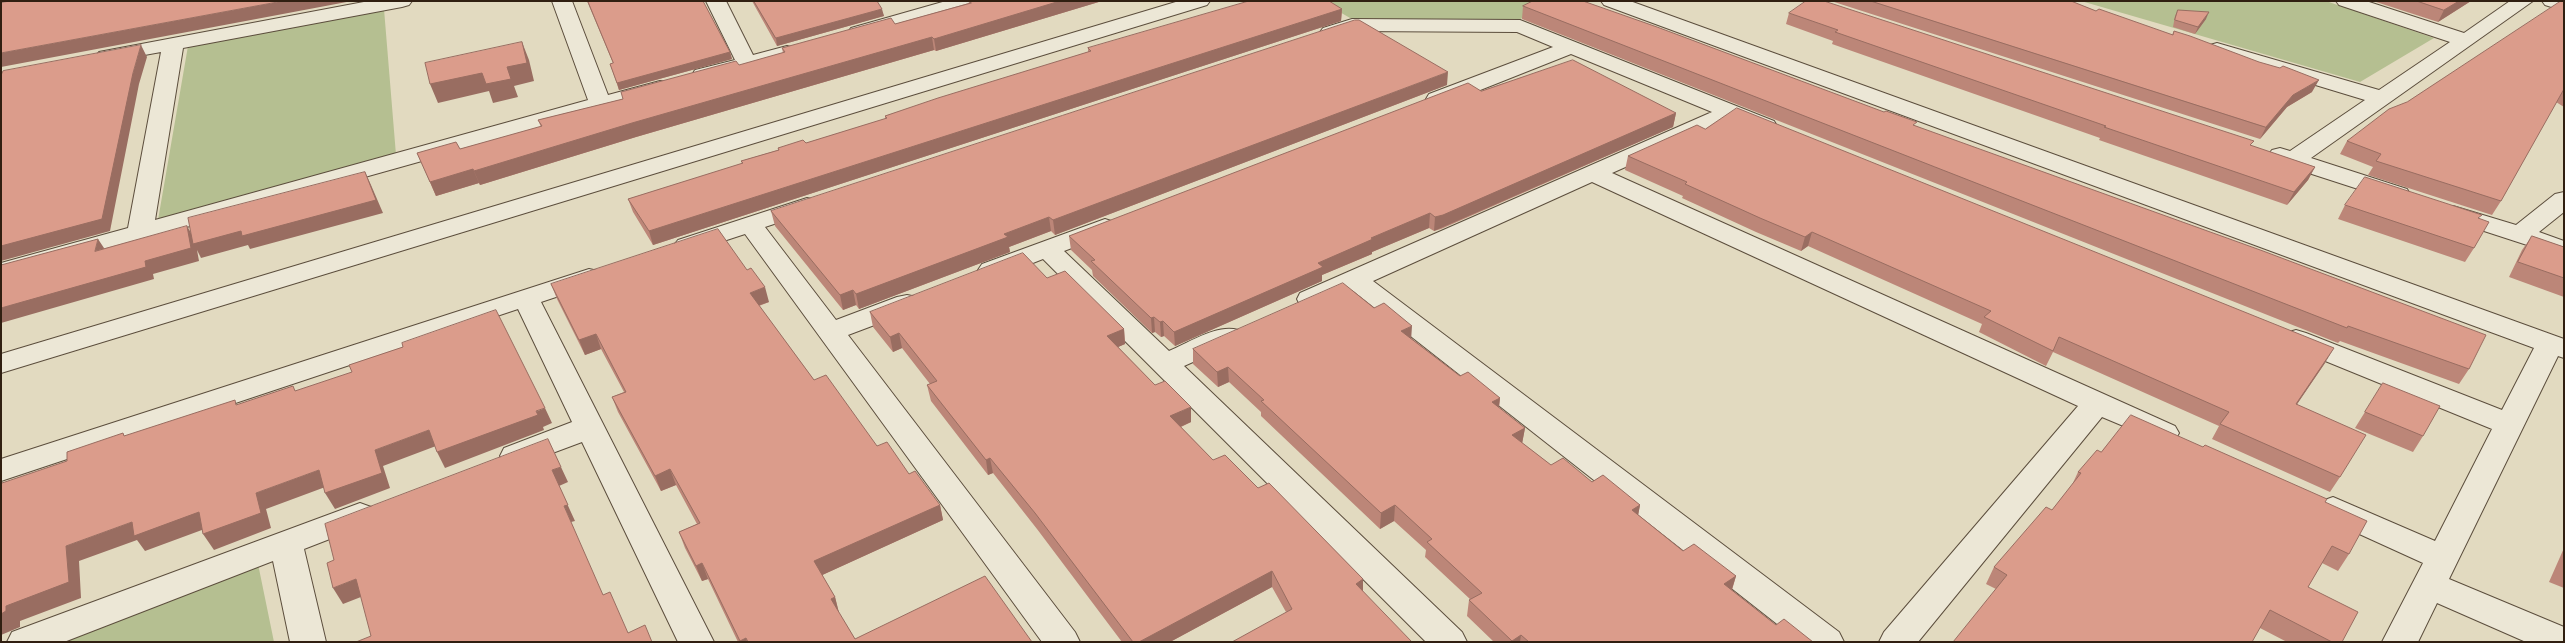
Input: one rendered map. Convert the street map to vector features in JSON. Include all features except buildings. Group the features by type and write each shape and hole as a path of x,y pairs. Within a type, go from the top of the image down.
{"street":[{"path":"87,60 402,1"},
{"path":"562,1 600,104"},
{"path":"716,1 747,63"},
{"path":"884,1 898,21"},
{"path":"839,38 969,1"},
{"path":"1,344 1152,1"},
{"path":"1,364 839,108 1200,1"},
{"path":"1611,1 2559,340"},
{"path":"1649,1 2559,340"},
{"path":"2346,1 2466,40"},
{"path":"2292,160 2523,1"},
{"path":"2552,1 2564,5"},
{"path":"1305,40 1352,25 1520,26 1786,134"},
{"path":"140,232 173,44"},
{"path":"2201,44 2382,98"},
{"path":"1,271 811,45"},
{"path":"1415,107 1571,47"},
{"path":"1291,307 1730,112"},
{"path":"2264,150 2564,249"},
{"path":"1591,174 2188,444"},
{"path":"666,251 825,199"},
{"path":"2520,234 2564,199"},
{"path":"966,280 1130,217"},
{"path":"750,224 1062,642"},
{"path":"1047,249 1449,642"},
{"path":"1,470 610,270"},
{"path":"1354,279 1826,642"},
{"path":"831,332 930,294"},
{"path":"526,298 696,642"},
{"path":"1165,364 1246,328"},
{"path":"2277,331 2509,424"},
{"path":"2400,642 2509,424 2559,340"},
{"path":"1897,642 2097,403"},
{"path":"489,466 590,427"},
{"path":"2306,497 2435,572 2562,642"},
{"path":"26,642 388,504"},
{"path":"286,543 308,642"}],"green space":[{"path":"1321,1 1556,2 1514,22 1350,18"},
{"path":"2081,1 2326,1 2434,38 2360,82"},
{"path":"384,9 396,155 158,220 188,46"},
{"path":"257,559 274,642 41,642"}]}
